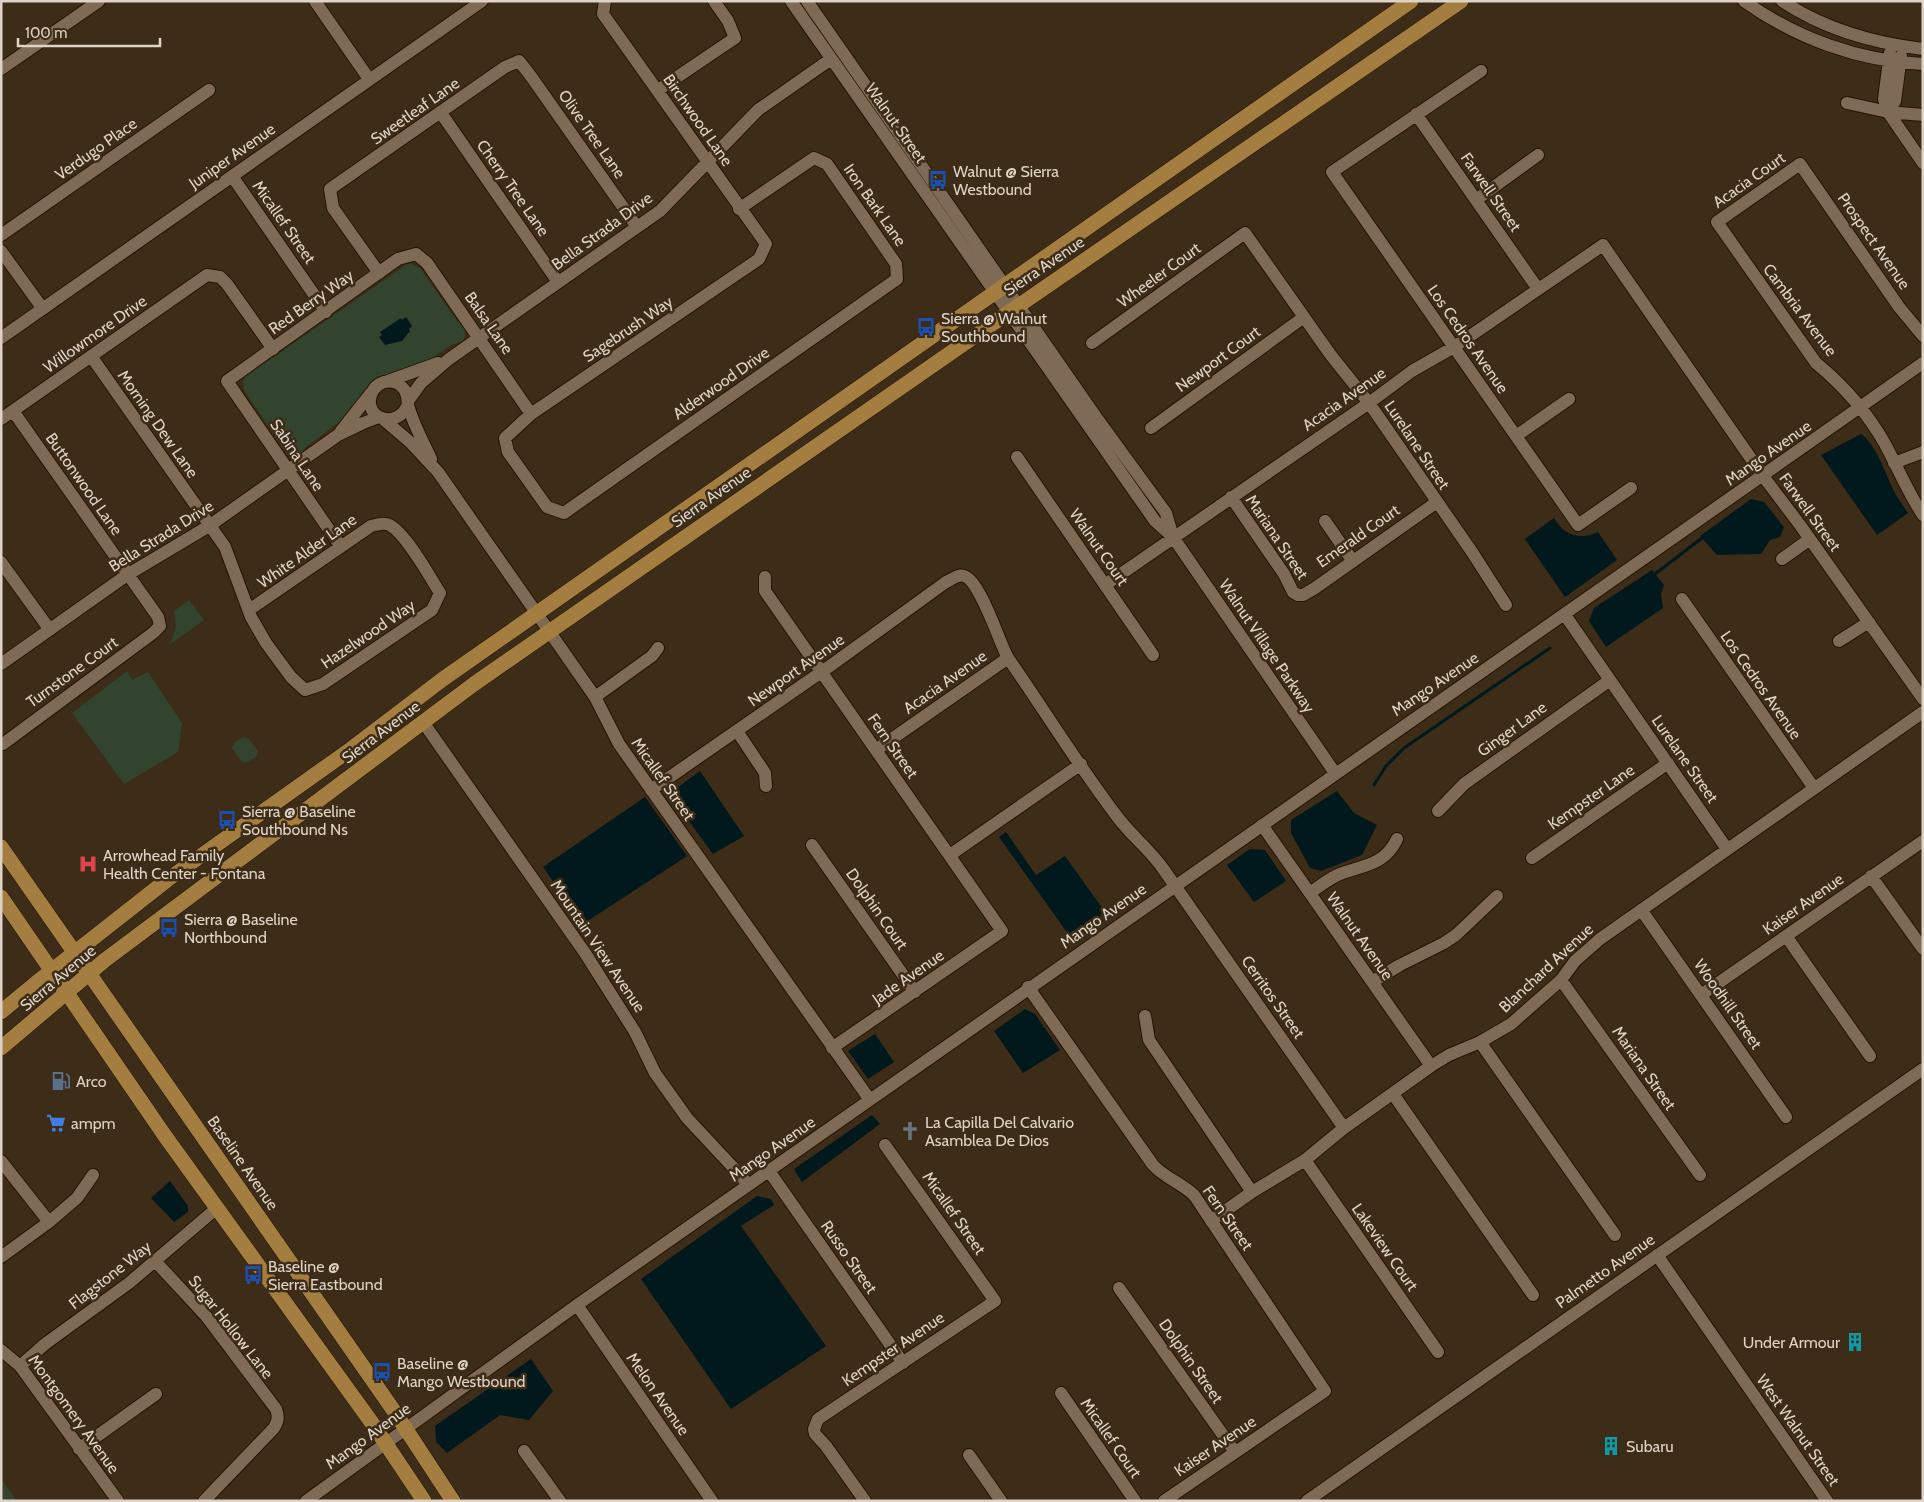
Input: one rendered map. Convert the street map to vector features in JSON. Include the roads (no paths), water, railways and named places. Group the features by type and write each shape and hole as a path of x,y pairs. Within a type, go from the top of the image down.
{"main road":[{"name":"Sierra Avenue","path":"1,1012 167,880 352,749 443,679 1411,1"},
{"name":"Sierra Avenue","path":"1,1048 90,973 423,722 549,631 1461,1"},
{"name":"Baseline Avenue","path":"1,847 406,1428 453,1501"},
{"path":"1,897 165,1136 386,1443 424,1501"}],"street":[{"path":"1,69 98,1"},
{"path":"315,1 370,79"},
{"name":"Juniper Avenue","path":"1,338 482,1"},
{"name":"Birchwood Lane","path":"605,1 603,14 658,90 739,209 766,244"},
{"path":"658,90 735,38 728,21 714,1"},
{"name":"Walnut Street","path":"791,1 831,59 1014,309"},
{"name":"Walnut Street","path":"807,1 1000,290"},
{"path":"1744,1 1763,14 1818,42 1860,55 1895,62 1923,64"},
{"path":"1782,1 1833,28 1854,35 1923,49"},
{"path":"1888,112 1895,101 1897,44"},
{"name":"Bella Strada Drive","path":"408,402 421,382 449,358 660,211 758,110 831,59"},
{"name":"Sweetleaf Lane","path":"379,273 333,208 330,189 505,67 518,60"},
{"name":"Olive Tree Lane","path":"518,60 530,74 636,227"},
{"path":"1416,114 1481,71"},
{"name":"Verdugo Place","path":"1,235 209,90"},
{"path":"1847,103 1888,112 1923,115"},
{"path":"1888,112 1923,163"},
{"name":"Cherry Tree Lane","path":"440,113 558,282"},
{"name":"Los Cedros Avenue","path":"1416,114 1332,172 1578,524 1630,488"},
{"name":"Farwell Street","path":"1416,114 1538,289"},
{"path":"1476,200 1538,155"},
{"name":"Iron Bark Lane","path":"739,209 814,158 827,164 896,264 897,279"},
{"name":"Acacia Court","path":"1717,222 1800,164"},
{"name":"Prospect Avenue","path":"1800,164 1894,299 1923,336"},
{"name":"Micallef Street","path":"232,176 326,312"},
{"name":"Cambria Avenue","path":"1717,222 1816,363 1853,396 1884,442 1905,486 1923,515"},
{"name":"Lurelane Street","path":"1245,233 1330,354 1369,403 1506,605"},
{"name":"Wheeler Court","path":"1092,343 1245,233"},
{"name":"Sagebrush Way","path":"505,438 532,414 759,260 766,244"},
{"name":"Farwell Street","path":"1603,245 1763,476 1923,699"},
{"name":"Acacia Avenue","path":"1105,584 1369,403 1412,370 1454,347 1603,245"},
{"path":"1,250 43,309"},
{"name":"Red Berry Way","path":"227,381 398,259 416,254"},
{"name":"Balsa Lane","path":"416,254 427,263 532,414"},
{"name":"Willowmore Drive","path":"1,419 207,275 220,277 227,284 273,349"},
{"name":"Alderwood Drive","path":"505,438 508,452 547,507 564,513 897,279"},
{"name":"Walnut Village Parkway","path":"1014,309 1155,521 1173,537 1335,773"},
{"name":"Newport Court","path":"1151,428 1304,317"},
{"name":"Morning Dew Lane","path":"91,356 225,547 249,610 266,643 291,677 305,690"},
{"name":"Bella Strada Drive","path":"386,382 414,373 449,358"},
{"name":"Mango Avenue","path":"306,1501 577,1305 1028,987 1565,615 1923,363"},
{"name":"Sabina Lane","path":"227,381 341,547"},
{"path":"386,382 392,382 403,387 406,392 408,402 406,410 398,418 381,418 372,410 370,405 371,393 380,384 386,382"},
{"name":"Bella Strada Drive","path":"338,435 371,393"},
{"path":"1516,436 1569,399"},
{"name":"Micallef Street","path":"408,402 417,429 438,472"},
{"name":"Buttonwood Lane","path":"13,411 158,617 160,626"},
{"name":"Bella Strada Drive","path":"1,664 128,575 209,526 338,435 362,423 381,418"},
{"name":"Micallef Street","path":"381,418 410,442 438,472 595,697 619,744 870,1100"},
{"path":"1894,463 1923,452"},
{"name":"Walnut Court","path":"1018,458 1153,654"},
{"name":"Mariana Street","path":"1230,497 1284,574 1293,592 1298,595"},
{"name":"Emerald Court","path":"1298,595 1315,588 1352,560 1437,502"},
{"path":"1325,521 1352,560"},
{"name":"White Alder Lane","path":"249,610 371,526 386,523 396,528 440,593"},
{"path":"1782,559 1810,539"},
{"path":"1,562 5,575 50,630"},
{"name":"Fern Street","path":"765,576 765,591 1002,931"},
{"name":"Newport Avenue","path":"651,790 822,672 946,582 958,576 965,576 970,580 986,606 1002,648 1008,658"},
{"name":"Hazelwood Way","path":"305,690 322,684 432,610 440,593"},
{"name":"Los Cedros Avenue","path":"1682,599 1814,788"},
{"name":"Lurelane Street","path":"1565,615 1727,849"},
{"path":"1839,642 1868,622"},
{"name":"Turnstone Court","path":"2,744 160,626"},
{"path":"595,697 652,656 658,648"},
{"name":"Acacia Avenue","path":"876,750 1008,658"},
{"name":"Cerritos Street","path":"1008,658 1118,818 1155,858 1175,885 1344,1128"},
{"name":"Ginger Lane","path":"1438,811 1464,784 1610,680"},
{"name":"Blanchard Avenue","path":"1211,1221 1252,1192 1305,1160 1344,1128 1431,1066 1449,1055 1480,1042 1511,1024 1561,980 1575,961 1588,948 1923,712"},
{"name":"Mountain View Avenue","path":"423,722 585,953 635,1032 660,1080 687,1118 748,1185"},
{"path":"736,731 765,773 766,786"},
{"name":"Kempster Lane","path":"1532,858 1668,763"},
{"path":"950,855 1081,764"},
{"name":"Walnut Avenue","path":"1262,826 1431,1066"},
{"path":"1310,893 1338,875 1381,859 1392,850 1397,839"},
{"name":"Kaiser Avenue","path":"1701,995 1923,841"},
{"name":"Dolphin Court","path":"812,845 915,992"},
{"path":"1871,876 1923,950"},
{"path":"1372,982 1400,964 1444,943 1462,930 1497,896"},
{"name":"Woodhill Street","path":"1642,911 1786,1117"},
{"name":"Jade Avenue","path":"832,1048 1002,931"},
{"path":"1786,936 1870,1056"},
{"name":"Mariana Street","path":"1561,980 1700,1175"},
{"name":"Fern Street","path":"1028,987 1153,1165 1161,1173 1188,1190 1211,1221 1326,1391 1284,1418"},
{"path":"1145,1016 1149,1040 1252,1192"},
{"path":"1480,1042 1615,1235"},
{"name":"Palmetto Avenue","path":"1307,1501 1923,1069"},
{"path":"1394,1094 1533,1295"},
{"name":"Micallef Street","path":"885,1145 995,1301"},
{"name":"Lakeview Court","path":"1305,1160 1438,1352"},
{"path":"1,1161 49,1222"},
{"name":"Russo Street","path":"769,1171 903,1363"},
{"path":"1,1257 49,1222 77,1198 93,1175"},
{"name":"Flagstone Way","path":"20,1366 45,1344 129,1283 217,1208"},
{"name":"West Walnut Street","path":"1657,1255 1827,1501"},
{"name":"Sugar Hollow Lane","path":"156,1261 206,1316 276,1409 279,1416 274,1428 204,1501"},
{"name":"Dolphin Street","path":"1119,1288 1235,1452"},
{"name":"Kempster Avenue","path":"865,1501 826,1446 815,1434 814,1429 818,1419 995,1301"},
{"name":"Melon Avenue","path":"577,1305 706,1499"},
{"name":"Montgomery Avenue","path":"1,1350 20,1366 118,1501"},
{"name":"Micallef Court","path":"1061,1393 1135,1501"},
{"path":"79,1449 156,1394"},
{"name":"Kaiser Avenue","path":"1164,1501 1284,1418"},
{"path":"524,1451 560,1501"},
{"path":"969,1455 1001,1501"}],"water":[{"path":"406,317 412,326 409,329 410,331 402,341 385,345 379,337 382,335 380,332 401,318 402,320"},
{"path":"1861,434 1872,445 1895,493 1908,513 1877,535 1821,455"},
{"path":"1751,499 1764,502 1784,527 1780,537 1770,540 1761,554 1717,555 1700,536"},
{"path":"1554,518 1562,529 1573,535 1585,536 1598,532 1617,560 1565,597 1525,539"},
{"path":"1652,570 1664,585 1661,594 1663,608 1606,647 1589,621 1594,608"},
{"path":"700,771 744,836 713,854 672,798 673,791"},
{"path":"1337,791 1354,813 1377,825 1362,855 1321,871 1310,868 1291,833 1291,820"},
{"path":"645,797 687,856 583,924 543,867"},
{"path":"1006,832 1036,875 1065,856 1105,912 1071,938 999,837"},
{"path":"1250,849 1265,850 1286,881 1254,902 1227,865"},
{"path":"1025,1009 1035,1014 1060,1050 1023,1073 994,1031"},
{"path":"875,1034 894,1062 868,1079 848,1051"},
{"path":"872,1115 880,1124 802,1182 794,1169"},
{"path":"170,1181 188,1206 188,1212 174,1222 151,1198"},
{"path":"757,1196 771,1199 774,1205 741,1226 826,1346 731,1409 641,1279"},
{"path":"531,1359 553,1391 529,1420 500,1415 447,1453 436,1442 435,1426"}],"waterway":[{"path":"1655,574 1702,538"},
{"path":"1374,785 1386,766 1404,748 1550,648"}],"place":[{"name":"Walnut @ Sierra Westbound","path":"938,180"},
{"name":"Sierra @ Walnut Southbound","path":"926,327"},
{"name":"Sierra @ Baseline Southbound Ns","path":"227,820"},
{"name":"Arrowhead Family Health Center - Fontana","path":"88,864"},
{"name":"Sierra @ Baseline Northbound","path":"169,928"},
{"name":"Arco","path":"61,1081"},
{"name":"ampm","path":"56,1123"},
{"name":"La Capilla Del Calvario Asamblea De Dios","path":"910,1131"},
{"name":"Baseline @ Sierra Eastbound","path":"253,1275"},
{"name":"Under Armour","path":"1855,1342"},
{"name":"Baseline @ Mango Westbound","path":"382,1372"},
{"name":"Subaru","path":"1611,1446"}]}
